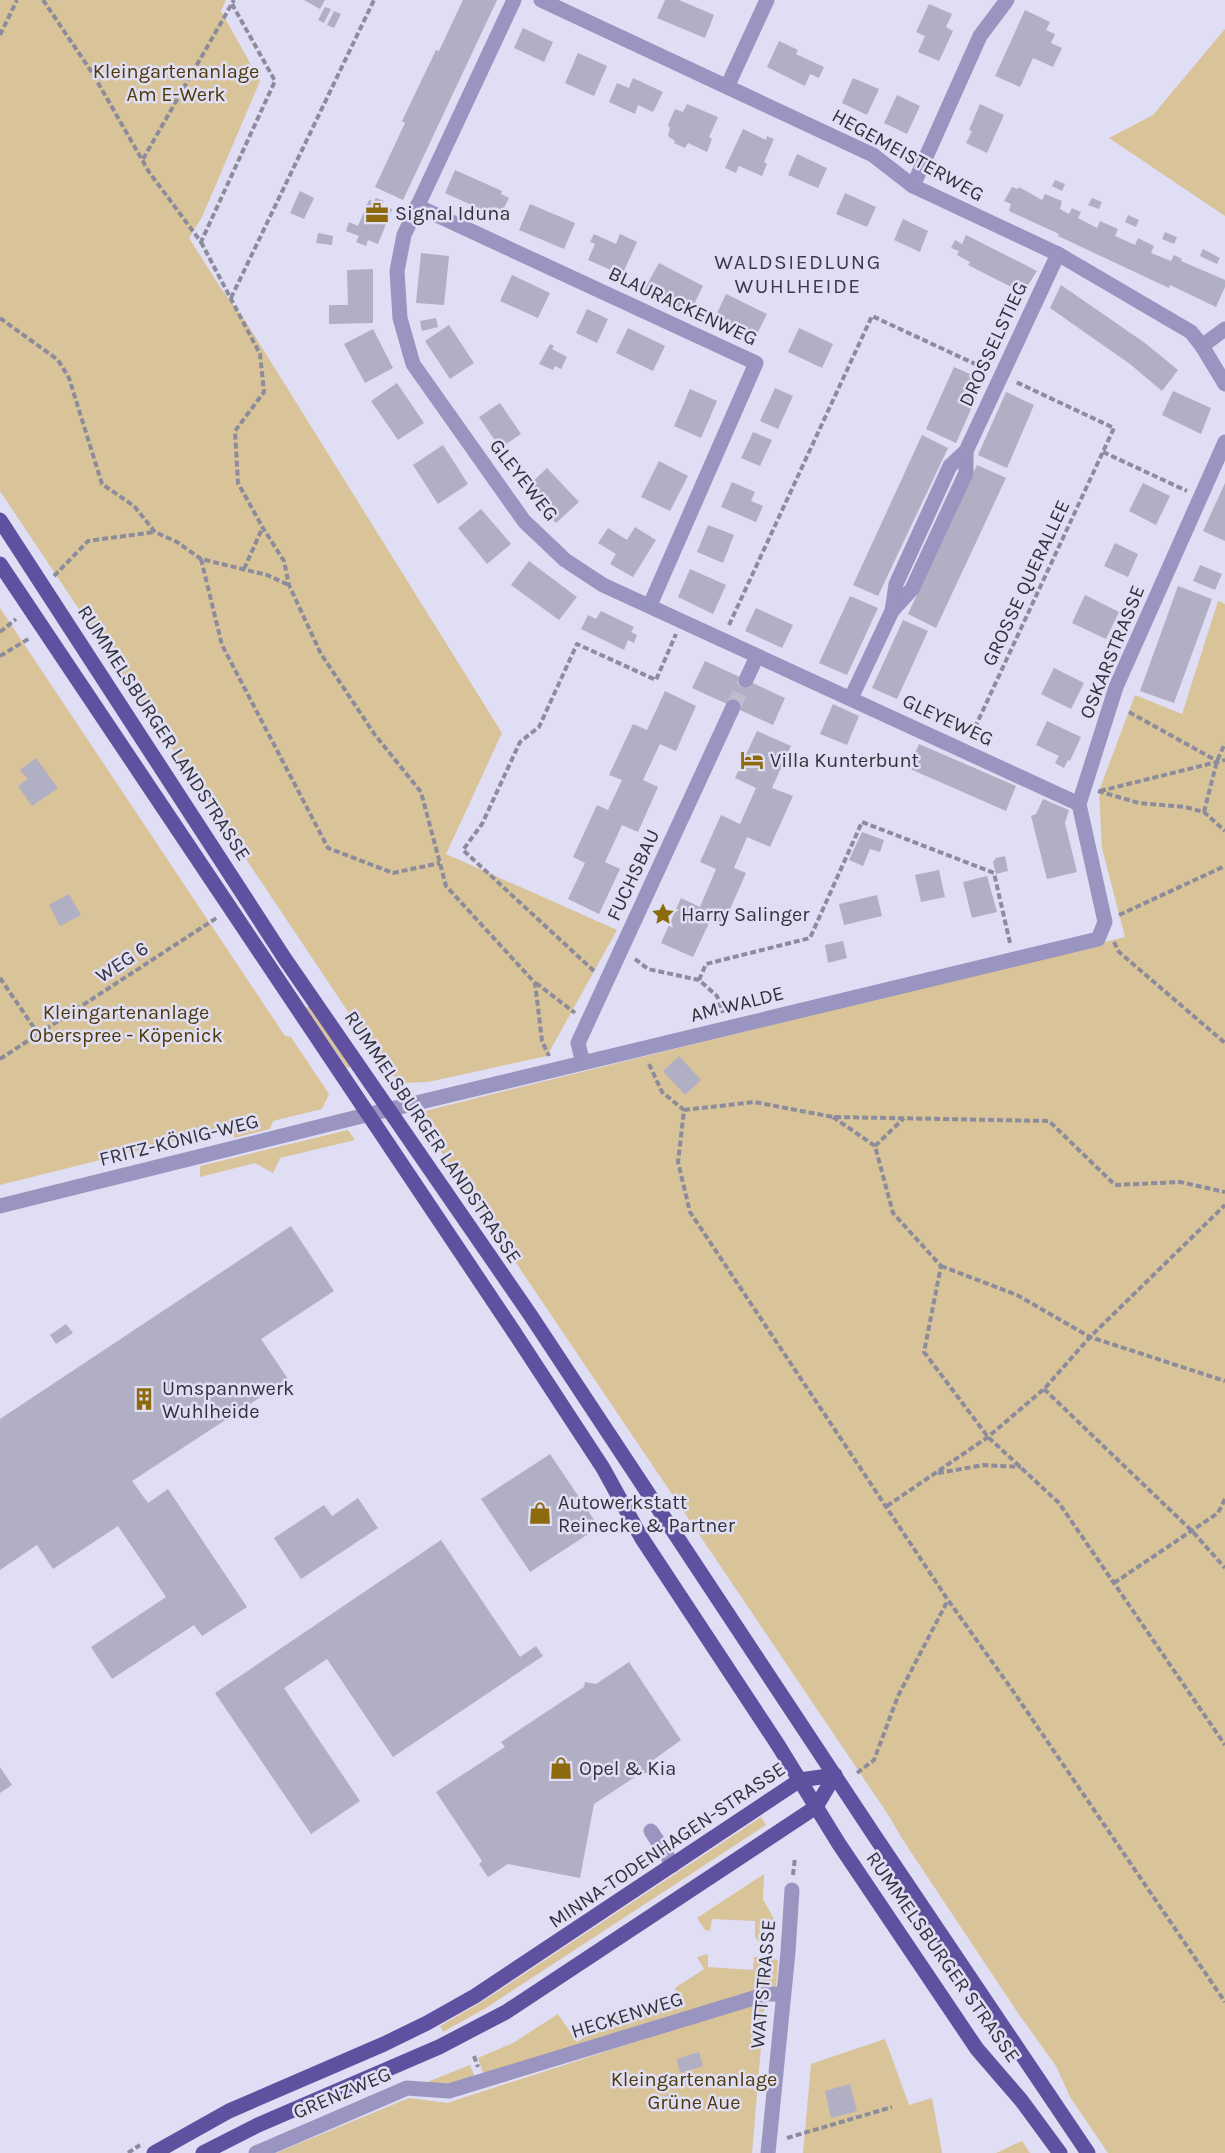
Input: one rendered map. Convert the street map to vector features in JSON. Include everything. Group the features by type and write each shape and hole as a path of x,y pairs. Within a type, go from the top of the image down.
{"main road":[{"name":"RUMMELSBURGER LANDSTRASSE","path":"0,520 285,959 529,1313 835,1775"},
{"name":"RUMMELSBURGER LANDSTRASSE","path":"0,564 603,1468 641,1537 800,1780"},
{"name":"MINNA-TODENHAGEN-STRASSE","path":"149,2147 428,2023 516,1971 800,1780 835,1775"},
{"path":"203,2153 267,2121 440,2047 506,2012 816,1807 835,1775"},
{"name":"RUMMELSBURGER STRASSE","path":"835,1775 1088,2153"},
{"name":"RUMMELSBURGER STRASSE","path":"800,1780 838,1844 977,2049 1022,2100 1060,2153"}],"street":[{"name":"GLEYEWEG","path":"514,0 404,235 397,271 400,318 413,364 524,521 565,560 603,585 1079,804"},
{"name":"HEGEMEISTERWEG","path":"542,0 873,156 913,186 1058,254 1191,332 1225,384"},
{"path":"727,87 767,0"},
{"path":"913,186 980,36 1007,0"},
{"name":"BLAURACKENWEG","path":"417,206 756,363 650,605"},
{"name":"DROSSELSTIEG","path":"851,698 891,611 896,584 950,466 966,450 1058,254"},
{"path":"1202,346 1225,329"},
{"name":"OSKARSTRASSE","path":"1079,804 1116,687 1225,442"},
{"path":"746,680 757,656"},
{"name":"FUCHSBAU","path":"583,1063 578,1043 733,707"},
{"path":"1079,804 1112,918"},
{"name":"AM WALDE","path":"368,1115 1098,939 1112,918"},
{"name":"FRITZ-KÖNIG-WEG","path":"0,1206 368,1115"},
{"path":"651,1831 673,1865"},
{"name":"WATTSTRASSE","path":"768,2148 792,1890"},
{"name":"HECKENWEG","path":"483,2082 767,1994 783,1994"},
{"name":"GRENZWEG","path":"256,2153 407,2088 449,2091 483,2082"}],"path":[{"path":"0,35 17,0"},
{"path":"44,0 93,74 142,160 201,242 260,354 264,392 235,431 238,483 284,561 289,585 321,654 375,735 421,792 446,886 535,983 582,1018"},
{"path":"231,298 374,0"},
{"path":"142,160 233,2"},
{"path":"201,242 275,81 233,2"},
{"path":"722,639 872,316 995,373"},
{"path":"0,318 58,360 69,378 102,484 134,506 155,532 177,542 201,559 267,575 289,585"},
{"name":"GROSSE QUERALLEE","path":"964,751 1114,428 1006,378"},
{"path":"1103,453 1191,493"},
{"path":"244,569 263,528"},
{"path":"44,585 88,541 155,532"},
{"path":"201,559 222,645 328,848 393,873 440,863"},
{"path":"0,632 16,619"},
{"path":"0,656 44,630"},
{"path":"601,978 463,850 482,824 520,742 539,727 577,644 656,680 677,632"},
{"path":"1129,712 1217,761"},
{"path":"1204,812 1217,761 1225,743"},
{"path":"1225,760 1099,791 1138,803 1185,807 1204,812 1225,831"},
{"path":"699,980 706,964 810,938 862,822 994,873 1010,943"},
{"path":"1225,866 1112,918 1119,952 1225,1043"},
{"name":"WEG 6","path":"0,1059 231,909"},
{"path":"629,955 648,969 699,980 717,996 723,1013"},
{"path":"0,978 39,1035"},
{"path":"535,983 542,1041 549,1057"},
{"path":"642,1049 662,1092 684,1110 754,1102 833,1117 1048,1121 1115,1185 1180,1182 1225,1192"},
{"path":"684,1110 678,1162 690,1212 948,1600 1013,1691 1225,2002"},
{"path":"833,1117 875,1146 893,1213 941,1266 1017,1295 1090,1337 1225,1381"},
{"path":"875,1146 904,1118"},
{"path":"887,1506 988,1437 1044,1389 1090,1337 1225,1205"},
{"path":"941,1266 924,1352 988,1437 1059,1503 1225,1745"},
{"path":"1044,1389 1193,1532 1225,1568"},
{"path":"934,1474 984,1465 1022,1467"},
{"path":"1114,1583 1193,1532 1218,1513 1225,1498"},
{"path":"857,1773 874,1760 898,1696 948,1600"},
{"path":"768,2148 892,2107"},
{"path":"128,2153 149,2147"}],"green space":[{"name":"Kleingartenanlage Am E-Werk","path":"0,0 226,0 221,11 260,81 202,217 189,238 220,287 246,322 502,733 446,854 617,930 547,1056 428,1082 401,1083 387,1070 0,491"},
{"path":"1225,29 1225,216 1109,138 1153,115"},
{"path":"1218,601 1225,604 1225,2153 1108,2153 1070,2097 1056,2066 1020,2016 889,1816 419,1119 425,1111 1125,937 1102,848 1099,791 1135,695 1182,714"},
{"name":"Kleingartenanlage Oberspree - Köpenick","path":"0,608 285,1036 291,1037 329,1094 322,1109 273,1121 270,1129 234,1138 233,1127 0,1185"},
{"path":"311,1005 354,1066 347,1068 306,1008"},
{"path":"348,1130 355,1140 280,1158 273,1173 255,1163 200,1177 200,1166"},
{"path":"761,1817 766,1825 486,2008 443,2032 440,2026 483,2001"},
{"path":"764,1874 763,1899 774,1919 774,1941 758,1941 755,1936 755,1921 712,1919 710,1931 705,1930 697,1918"},
{"path":"708,1954 708,1967 753,1970 754,1957 778,1960 776,1986 484,2076 478,2058 513,2043 558,2014 577,2042 626,2010 633,2020 704,1969 697,1957"},
{"name":"Kleingartenanlage Grüne Aue","path":"765,2000 752,2153 276,2153 409,2098 447,2103"},
{"name":"Kleingartenanlage Grüne Aue","path":"885,2039 909,2105 932,2098 942,2153 803,2153 811,2064"},
{"path":"470,2065 475,2077 451,2084 422,2084"},
{"path":"1022,2141 1030,2153 996,2153"}],"building":[{"path":"304,0 325,0 320,9"},
{"path":"463,0 497,0 403,200 375,187 405,123 402,121"},
{"path":"665,0 679,0 714,15 705,38 657,18"},
{"path":"929,4 952,14 946,27 953,31 939,61 918,52 925,36 916,32"},
{"path":"325,7 331,9 324,23 318,20"},
{"path":"1025,10 1050,22 1046,30 1055,34 1051,43 1062,48 1053,67 1033,58 1020,87 995,76"},
{"path":"334,11 341,14 334,28 327,25"},
{"path":"523,28 553,42 544,62 514,48"},
{"path":"779,41 798,50 796,54 824,67 819,78 810,74 805,86 767,67"},
{"path":"578,53 607,66 594,96 565,83"},
{"path":"633,78 663,92 653,112 638,105 635,114 609,102 617,83 629,88"},
{"path":"853,78 879,89 867,115 842,103"},
{"path":"897,95 920,106 907,134 884,123"},
{"path":"687,104 718,117 709,137 712,139 707,152 688,143 685,148 674,143 675,141 668,136 670,128 668,125 675,109 683,112"},
{"path":"980,104 1004,115 987,153 966,143"},
{"path":"743,129 766,140 767,136 774,139 764,162 767,164 762,176 739,166 736,173 725,168"},
{"path":"797,154 827,168 818,188 788,175"},
{"path":"455,170 502,191 501,194 509,198 503,210 495,207 491,214 445,193"},
{"path":"1055,180 1065,184 1062,191 1052,186"},
{"path":"1012,187 1018,189 1019,187 1042,200 1045,194 1062,201 1060,209 1069,214 1072,208 1081,212 1078,218 1097,228 1100,221 1118,229 1115,236 1135,245 1138,238 1154,246 1151,253 1171,261 1174,255 1182,259 1181,261 1225,280 1225,287 1216,307 1170,285 1169,288 1009,211 1011,204 1004,201"},
{"path":"300,191 314,198 304,219 290,213"},
{"path":"845,193 876,207 867,227 836,214"},
{"path":"376,198 384,201 382,205 392,209 378,244 368,240 366,246 356,242 359,236 346,231 349,222 358,226 369,200 374,201"},
{"path":"1092,198 1102,202 1099,209 1088,205"},
{"path":"530,204 575,223 564,249 519,230"},
{"path":"1128,215 1139,220 1136,227 1125,222"},
{"path":"903,219 928,231 920,252 894,240"},
{"path":"1165,232 1177,237 1174,244 1162,239"},
{"path":"318,233 333,236 332,245 316,243"},
{"path":"594,234 616,244 620,234 637,242 622,275 588,260 595,244 590,242"},
{"path":"966,235 1037,271 1023,293 968,265 970,262 957,255 959,251 951,248 955,240 962,244"},
{"path":"1203,249 1220,258 1217,264 1200,256"},
{"path":"421,253 449,256 444,305 416,303"},
{"path":"659,263 703,286 689,314 644,290"},
{"path":"373,269 373,323 329,324 329,305 348,305 347,270"},
{"path":"512,275 550,293 538,318 500,301"},
{"path":"1061,285 1145,343 1178,370 1162,391 1130,364 1050,308"},
{"path":"726,294 767,314 753,342 713,322"},
{"path":"587,309 608,319 597,343 576,333"},
{"path":"436,318 438,327 422,331 420,321"},
{"path":"449,325 474,363 450,379 425,341"},
{"path":"628,328 665,346 653,371 616,353"},
{"path":"799,328 833,344 822,368 788,352"},
{"path":"373,329 393,368 365,383 344,344"},
{"path":"550,344 554,346 552,349 567,357 561,369 555,366 553,370 539,364"},
{"path":"954,367 984,380 956,443 926,429"},
{"path":"397,383 424,423 398,440 371,401"},
{"path":"775,388 793,396 778,429 760,421"},
{"path":"690,389 717,401 701,438 674,426"},
{"path":"1173,391 1211,408 1201,434 1162,415"},
{"path":"1006,392 1034,405 1007,468 978,455"},
{"path":"500,403 521,434 500,448 479,417"},
{"path":"753,432 772,440 760,466 741,458"},
{"path":"922,435 948,448 878,596 853,585"},
{"path":"443,445 468,484 438,504 413,465"},
{"path":"659,461 688,476 670,511 641,497"},
{"path":"977,465 1006,478 936,628 908,614"},
{"path":"547,468 579,502 556,523 525,489"},
{"path":"732,482 755,492 751,501 763,506 756,522 721,507"},
{"path":"1143,483 1170,496 1156,525 1129,511"},
{"path":"1225,483 1225,541 1203,531"},
{"path":"481,509 511,544 487,564 458,528"},
{"path":"708,525 734,535 723,563 697,552"},
{"path":"635,527 656,540 633,577 610,564 616,554 598,543 608,528 627,540"},
{"path":"1115,543 1138,554 1128,577 1104,566"},
{"path":"529,561 577,597 559,620 511,585"},
{"path":"1200,565 1222,574 1215,590 1193,581"},
{"path":"690,569 726,585 713,614 678,597"},
{"path":"1178,586 1212,599 1174,703 1140,691"},
{"path":"1085,595 1119,612 1106,639 1072,623"},
{"path":"850,596 878,608 847,675 819,663"},
{"path":"756,608 793,625 782,648 745,631"},
{"path":"601,611 634,627 631,632 637,635 634,643 628,640 624,650 581,629 588,615 596,619"},
{"path":"903,620 928,631 897,699 872,688"},
{"path":"705,661 785,698 773,725 692,688"},
{"path":"1054,668 1084,683 1071,709 1041,694"},
{"path":"665,691 696,706 676,751 660,744 643,780 658,787 638,832 622,825 605,862 620,869 599,914 568,899 585,863 573,857 597,805 608,810 622,780 609,775 633,724 647,730"},
{"path":"833,704 859,716 847,745 820,734"},
{"path":"1047,721 1081,737 1070,761 1068,760 1064,768 1055,763 1059,756 1036,745"},
{"path":"757,731 791,746 772,788 793,796 770,847 747,837 734,868 746,873 723,925 711,919 693,957 661,943 681,898 700,907 716,869 700,862 721,815 740,824 756,788 735,778"},
{"path":"919,744 1016,786 1006,811 908,768"},
{"path":"36,758 58,788 32,806 18,786 28,779 20,770"},
{"path":"1043,799 1069,810 1065,823 1077,872 1047,879 1031,816 1036,814"},
{"path":"862,832 884,840 880,852 870,849 863,866 849,860"},
{"path":"1005,856 1008,871 996,874 993,862 996,858"},
{"path":"939,870 945,897 921,902 915,875"},
{"path":"987,876 997,912 972,918 963,882"},
{"path":"69,894 81,915 60,926 49,905"},
{"path":"877,895 882,916 844,925 839,904"},
{"path":"843,941 847,958 828,963 825,945"},
{"path":"679,1056 701,1080 685,1095 663,1071"},
{"name":"Umspannwerk Wuhlheide","path":"291,1226 334,1291 261,1339 288,1379 132,1481 148,1503 168,1489 247,1607 202,1636 194,1625 112,1679 91,1647 166,1597 118,1526 53,1569 37,1545 0,1570 0,1419"},
{"path":"66,1324 73,1333 56,1344 50,1335"},
{"name":"Autowerkstatt Reinecke & Partner","path":"550,1454 599,1527 530,1572 481,1499"},
{"path":"358,1498 378,1528 301,1579 274,1538 324,1505 332,1516"},
{"path":"441,1540 520,1657 536,1646 543,1656 393,1757 327,1659 284,1688 360,1801 311,1834 215,1693"},
{"name":"Opel & Kia","path":"629,1662 681,1740 649,1763 647,1773 641,1773 594,1804 580,1878 508,1864 488,1877 479,1864 482,1861 436,1792 505,1747 501,1742 584,1687 585,1682 596,1684"},
{"path":"0,1767 12,1785 0,1793"},
{"path":"699,2052 703,2066 680,2073 677,2059"},
{"path":"850,2084 857,2111 831,2118 825,2091"},
{"path":"672,2094 675,2105 655,2111 652,2100"}],"tunnel":[{"path":"733,707 746,680"}],"place":[{"name":"Signal Iduna","path":"377,213"},
{"name":"Villa Kunterbunt","path":"752,760"},
{"name":"Harry Salinger","path":"663,914"},
{"name":"Umspannwerk Wuhlheide","path":"144,1399"},
{"name":"Autowerkstatt Reinecke & Partner","path":"540,1513"},
{"name":"Opel & Kia","path":"561,1768"}],"district":[{"name":"WALDSIEDLUNG WUHLHEIDE","path":"798,274"}]}
